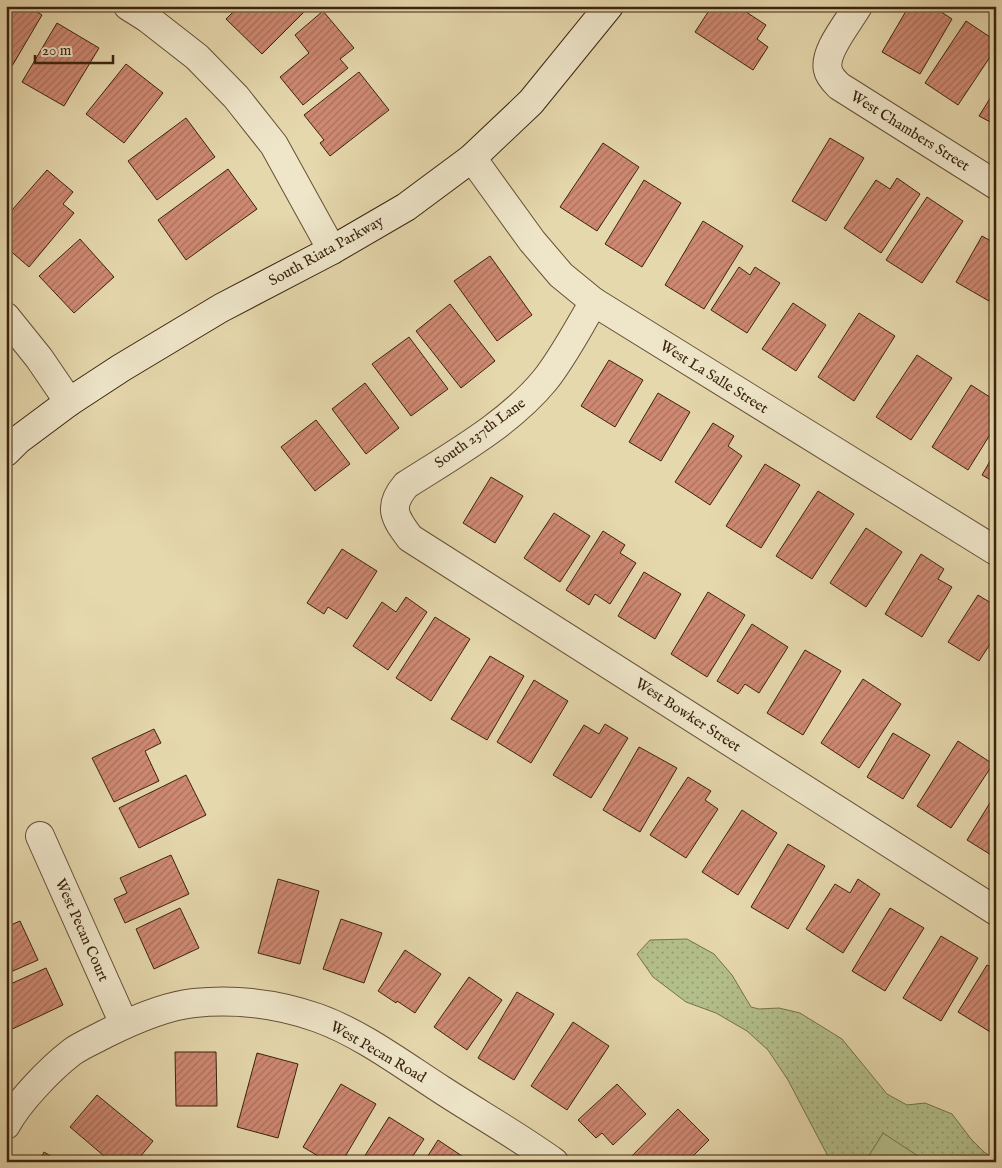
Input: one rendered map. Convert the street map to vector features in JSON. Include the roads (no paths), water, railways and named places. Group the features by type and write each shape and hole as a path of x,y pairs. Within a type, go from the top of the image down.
{"street":[{"path":"128,6 198,57 236,97 274,145 332,250"},
{"name":"South Riata Parkway","path":"6,452 18,440 69,402 121,368 221,308 332,250 406,207 472,158 531,102 598,22 609,6"},
{"name":"West Chambers Street","path":"858,6 830,52 827,62 828,72 839,86 996,185"},
{"name":"West La Salle Street","path":"472,158 544,255 561,275 594,302 996,551"},
{"name":"South 237th Lane","path":"394,507 401,491 406,485 474,440 511,413 531,395 558,363 594,302"},
{"path":"6,316 39,358 69,402"},
{"name":"West Bowker Street","path":"394,507 397,521 410,538 996,911"},
{"name":"West Pecan Court","path":"40,836 124,1024"},
{"name":"West Pecan Road","path":"124,1024 193,1003 254,1004 282,1008 318,1018 348,1032 384,1053 554,1162"},
{"path":"6,1125 46,1075 73,1051 124,1024"}]}
